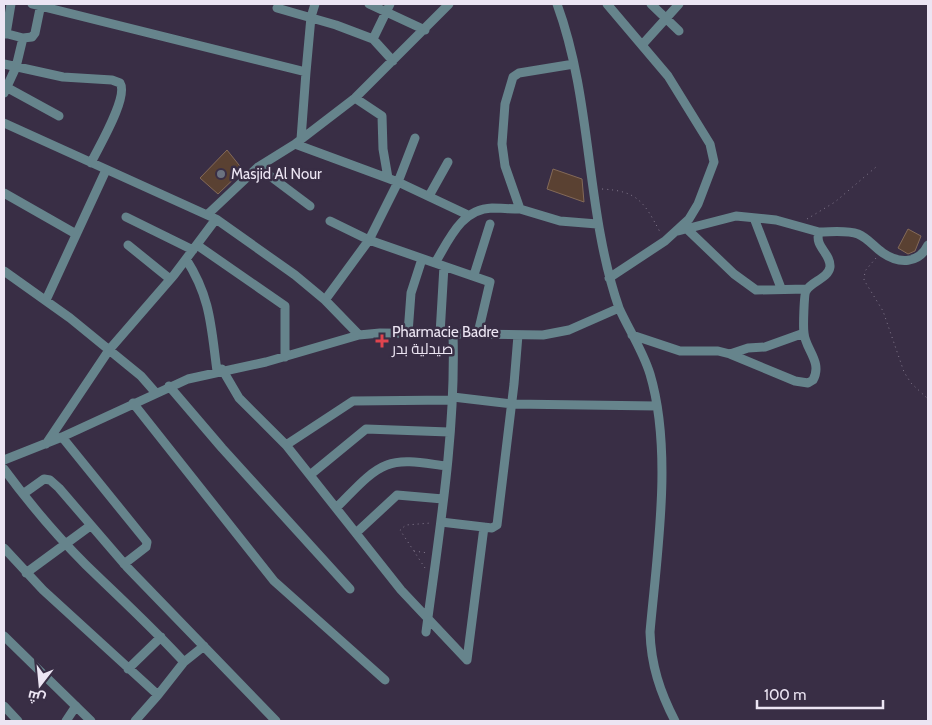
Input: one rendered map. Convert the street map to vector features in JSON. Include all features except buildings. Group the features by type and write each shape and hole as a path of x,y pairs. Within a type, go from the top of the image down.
{"street":[{"path":"11,4 5,34 23,38 34,36 38,4 306,72"},
{"path":"298,141 311,17 315,4"},
{"path":"369,4 388,7 425,30"},
{"path":"207,215 258,167 298,141 355,98 449,4"},
{"path":"557,4 574,64 597,224 609,278 619,308 650,373 657,406 662,481 650,632 651,657 656,679 675,721"},
{"path":"607,4 668,76 710,144 714,155 714,162 698,204 678,231 609,278"},
{"path":"651,4 679,31"},
{"path":"642,45 679,4"},
{"path":"373,39 388,7"},
{"path":"277,8 311,17 373,39 393,61"},
{"path":"23,38 16,66 5,90 59,116"},
{"path":"4,64 64,77 112,80 122,85 119,105 91,163"},
{"path":"520,210 506,166 502,144 505,104 510,82 515,74 574,64"},
{"path":"355,98 382,116 383,149 388,178"},
{"path":"4,122 216,219 283,265 325,300 359,335"},
{"path":"325,300 369,240 398,182 415,138"},
{"path":"298,141 398,182 468,214"},
{"path":"429,196 448,162"},
{"path":"258,167 310,206"},
{"path":"46,300 106,170"},
{"path":"4,193 76,234"},
{"path":"440,334 439,264 459,224 468,214 492,208 520,210 560,221 597,224"},
{"path":"126,217 195,247 286,306 285,357"},
{"path":"678,231 688,230 727,217 754,218 798,225 820,232 860,235 893,259 915,260 922,255 928,245"},
{"path":"754,218 780,288"},
{"path":"45,444 109,350 170,279 216,219"},
{"path":"330,221 369,240 488,281 490,284 478,333"},
{"path":"474,275 490,224"},
{"path":"688,230 747,285 766,291 780,288 807,288"},
{"path":"632,335 680,351 718,351 730,354 795,381 808,383 813,380 816,369 804,333 804,293 807,288 829,270 829,260 820,246 820,232"},
{"path":"128,245 170,279"},
{"path":"408,333 411,293 422,258"},
{"path":"186,259 200,282 207,300 220,370 239,398 286,445 401,590 467,660 484,527"},
{"path":"4,271 46,300 109,350 146,380 155,392"},
{"path":"4,460 62,437 169,386 220,370 285,357 359,335 380,333 478,333 543,335 569,330 619,308"},
{"path":"730,354 748,348 766,347 804,333"},
{"path":"426,632 441,522 452,398 453,334"},
{"path":"441,522 494,528 498,523 518,335"},
{"path":"169,386 212,437 350,589"},
{"path":"286,445 353,400 452,398 512,404 657,406"},
{"path":"133,403 274,581 385,680"},
{"path":"310,475 366,429 449,432"},
{"path":"62,437 147,542 146,547 124,564"},
{"path":"336,508 371,476 388,464 403,463 446,466"},
{"path":"4,469 66,543 184,662"},
{"path":"23,494 42,480 50,480 124,564 276,721"},
{"path":"356,533 397,496 443,499"},
{"path":"26,573 90,526"},
{"path":"4,548 26,573 158,695"},
{"path":"4,636 91,721"},
{"path":"128,669 161,637"},
{"path":"135,721 184,662 204,646"},
{"path":"4,706 18,721"},
{"path":"66,721 76,706"}],"path":[{"path":"798,225 834,202 876,167"},
{"path":"592,188 628,193 640,200 665,241"},
{"path":"881,252 865,271 864,280 883,311 904,372 911,383 928,399"},
{"path":"433,578 400,530 401,527 441,522"},
{"path":"414,551 436,554"}],"place":[{"name":"Masjid Al Nour","path":"221,174"},
{"name":"Pharmacie Badre صيدلية بدر","path":"382,341"}]}
